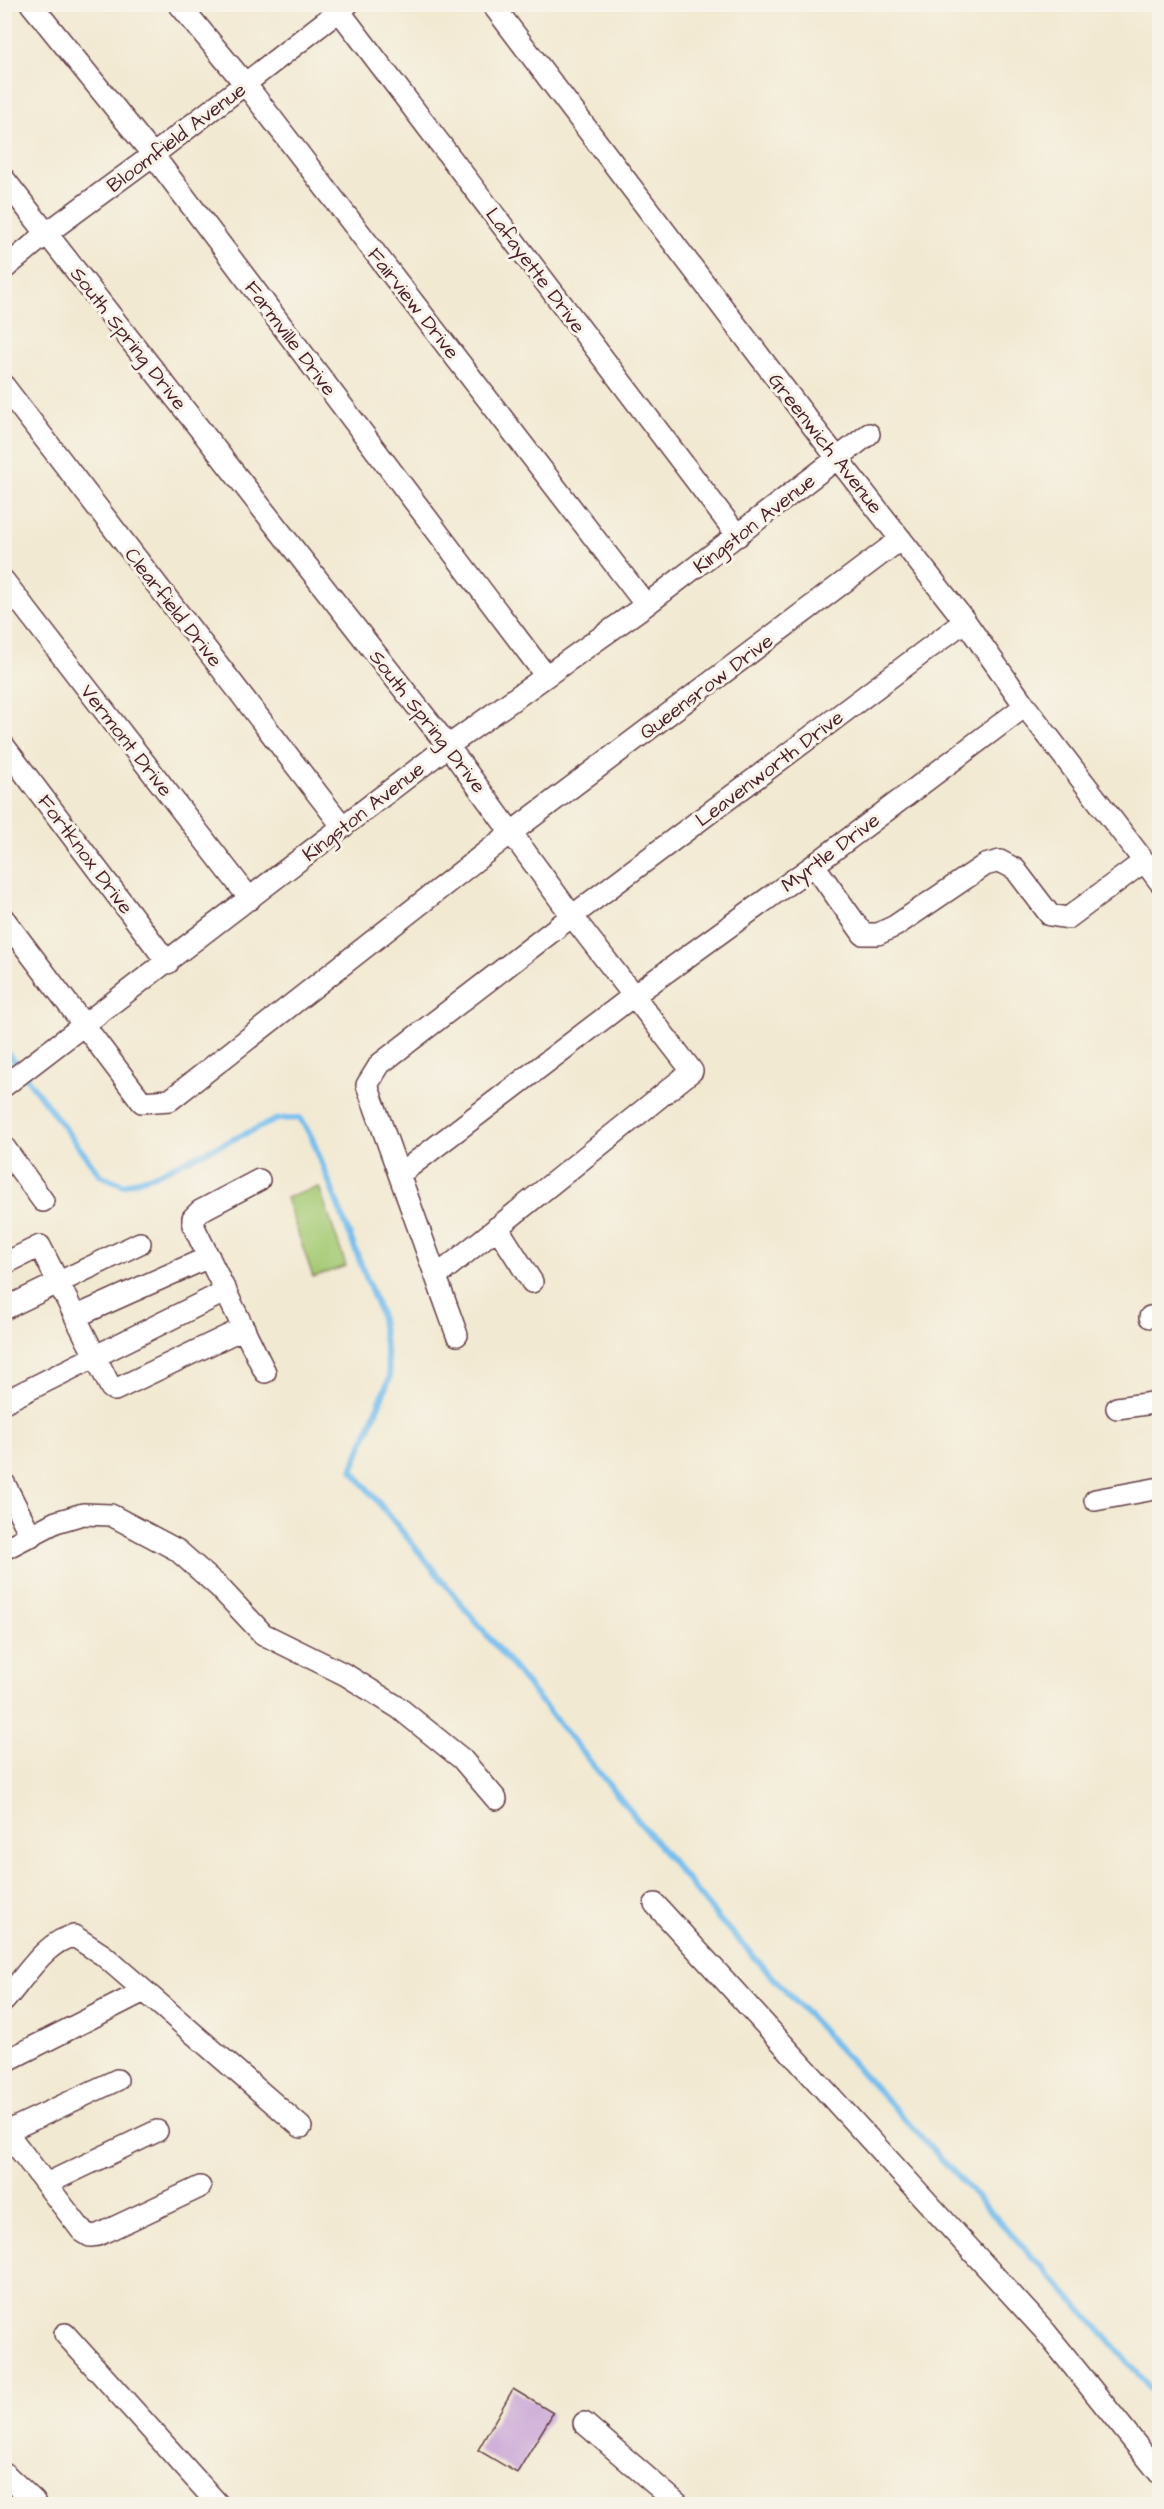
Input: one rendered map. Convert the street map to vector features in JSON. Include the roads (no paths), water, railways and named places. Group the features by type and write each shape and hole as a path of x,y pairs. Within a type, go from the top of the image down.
{"street":[{"name":"Farmville Drive","path":"31,4 153,155 546,676"},
{"name":"Fairview Drive","path":"178,4 246,85 646,605"},
{"name":"Greenwich Avenue","path":"492,4 837,458 966,621 1025,706 1160,882"},
{"name":"Bloomfield Avenue","path":"4,269 47,233 246,85 341,7"},
{"name":"Lafayette Drive","path":"341,7 738,536"},
{"name":"South Spring Drive","path":"4,179 448,746 572,916 692,1071 437,1276"},
{"name":"Clearfield Drive","path":"4,386 343,827"},
{"name":"Kingston Avenue","path":"11,1082 448,746 646,605 869,434"},
{"name":"Queensrow Drive","path":"84,1026 142,1102 170,1100 512,832 900,539"},
{"name":"Vermont Drive","path":"4,581 250,899"},
{"name":"Leavenworth Drive","path":"400,1174 367,1085 380,1064 572,916 966,621"},
{"name":"Myrtle Drive","path":"400,1174 633,996 814,865 1025,706"},
{"name":"Fortknox Drive","path":"4,746 168,963"},
{"path":"814,865 863,934 878,934 895,926 985,865 1000,861 1016,869 1050,915 1068,918 1143,862"},
{"path":"4,919 84,1026"},
{"path":"4,1147 42,1201"},
{"path":"400,1174 457,1335"},
{"path":"259,1180 200,1211 193,1218 193,1225 265,1372"},
{"path":"498,1227 532,1282"},
{"path":"4,1309 140,1243"},
{"path":"4,1264 40,1246 111,1388 120,1389 244,1328"},
{"path":"76,1316 209,1257"},
{"path":"4,1402 226,1291"},
{"path":"1117,1408 1160,1402"},
{"path":"4,1483 31,1536"},
{"path":"1095,1500 1160,1488"},
{"path":"4,1549 56,1522 83,1514 111,1515 177,1550 219,1587 263,1634 346,1675 399,1708 462,1759 496,1798"},
{"path":"655,1904 1044,2330 1160,2474"},
{"path":"4,2001 52,1945 64,1937 74,1936 103,1955 301,2127"},
{"path":"4,2062 144,1991"},
{"path":"117,2080 5,2130 82,2231 90,2236 98,2235 200,2187"},
{"path":"46,2184 157,2131"},
{"path":"65,2334 218,2505"},
{"path":"584,2422 678,2505"},
{"path":"4,2473 34,2501"}],"waterway":[{"path":"4,1048 100,1175 124,1185 154,1175 278,1119 300,1118 312,1138 380,1313 390,1377 352,1470 718,1918 1090,2319 1160,2399"}]}
